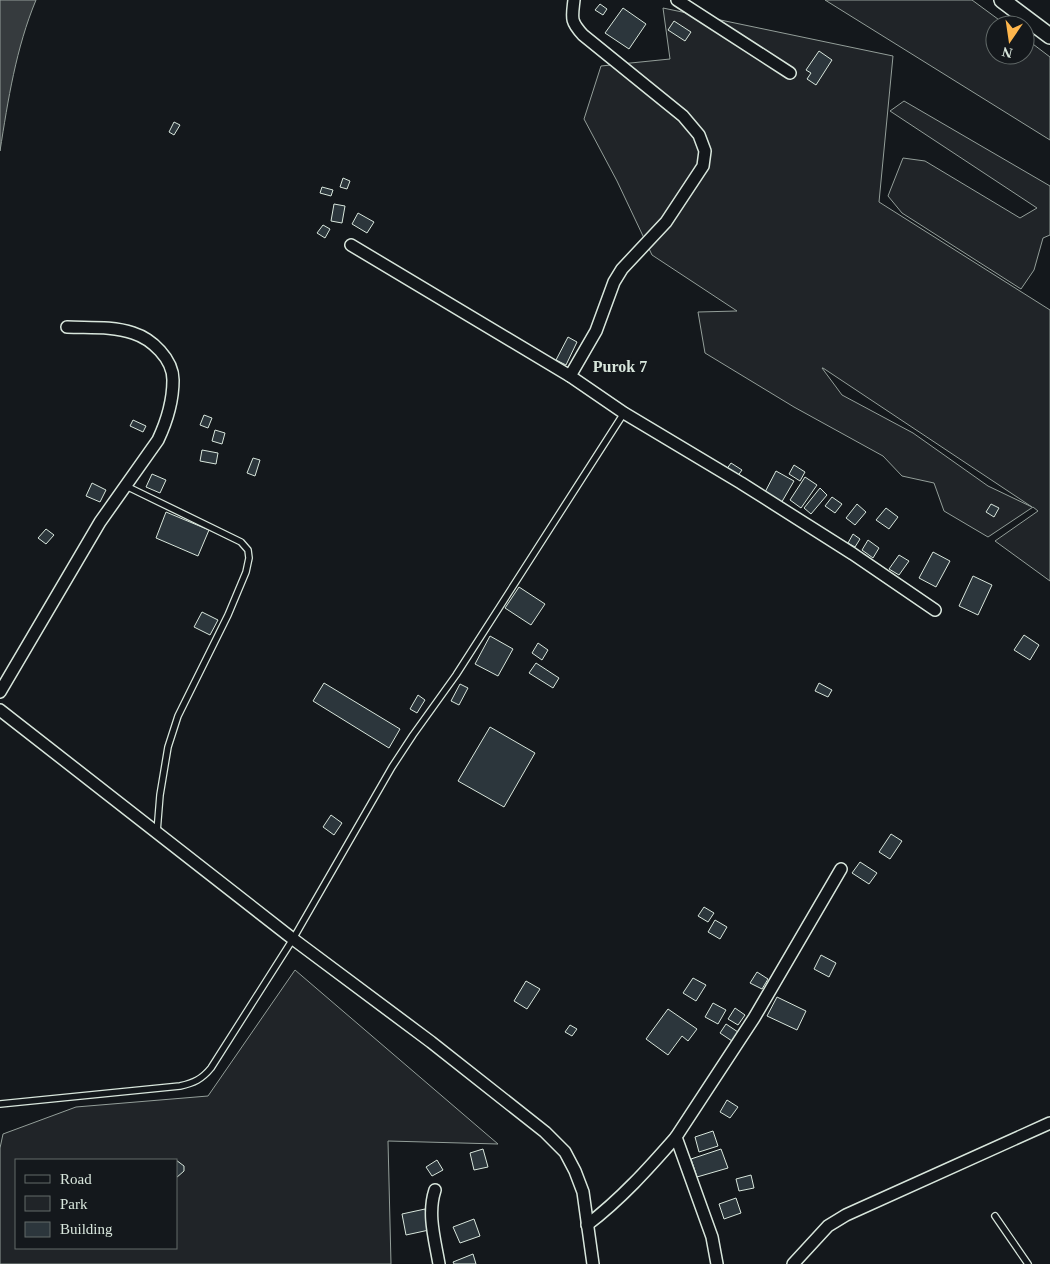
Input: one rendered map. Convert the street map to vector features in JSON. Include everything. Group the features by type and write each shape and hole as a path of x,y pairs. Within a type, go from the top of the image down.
{"main road":[{"path":"1002,0 1050,36"}],"street":[{"path":"570,376 596,331 614,282 622,269 666,222 703,166 705,151 699,134 683,116 574,26 572,15 574,0"},
{"path":"677,0 790,73"},
{"path":"351,246 570,376 624,413 797,518 935,610"},
{"path":"0,692 100,522 158,440 164,425 173,379 170,366 155,344 134,333 114,329 67,327"},
{"path":"0,710 293,939 431,1042 545,1132 565,1152 583,1192 593,1264"},
{"path":"587,1225 609,1209 631,1188 676,1137 754,1018 841,869"},
{"path":"794,1264 828,1226 846,1215 1050,1122"},
{"path":"676,1137 712,1237 717,1264"},
{"path":"435,1190 432,1200 431,1218 439,1264"}],"lane":[{"path":"0,1104 180,1086 203,1078 293,939 412,735 456,675 624,413"},
{"path":"126,486 241,542 248,550 249,558 246,572 235,598 178,716 164,766 157,832"},
{"path":"996,1216 1028,1264"}],"green space":[{"path":"825,0 972,0 992,15 985,15 985,65 1035,65 1035,46 1050,57 1050,140"},
{"path":"663,8 893,56 879,202 1050,310 1050,581 995,541 1038,511 1033,507 988,537 944,511 934,483 902,476 883,456 794,407 705,353 698,312 737,311 652,255 617,181 584,119 601,66 670,59","holes":["823,368 1032,507 988,486 913,433 842,395"]},
{"path":"904,101 1050,186 1050,235 1043,238 1034,270 1021,289 902,213 888,196 903,158 925,161 1020,218 1037,208 890,111"},
{"path":"295,970 498,1144 388,1141 391,1264 0,1264 0,1148 3,1134 76,1107 208,1096"}],"shaded area":[{"path":"0,0 36,0 18,55 0,151"}],"building":[{"path":"600,4 607,9 603,15 595,10"},
{"path":"623,8 646,24 629,49 605,33"},
{"path":"674,21 691,32 685,41 668,30"},
{"path":"819,51 832,60 816,85 807,79 811,73 806,70"},
{"path":"174,122 180,125 174,135 169,132"},
{"path":"343,178 350,181 347,189 340,187"},
{"path":"322,187 333,190 331,196 320,193"},
{"path":"334,204 345,206 342,223 331,221"},
{"path":"358,213 374,222 367,233 352,224"},
{"path":"323,225 330,229 325,238 317,233"},
{"path":"568,337 577,342 566,365 556,360"},
{"path":"204,415 212,418 208,428 200,425"},
{"path":"133,420 146,426 143,432 130,426"},
{"path":"215,430 225,433 222,444 212,441"},
{"path":"202,450 218,453 216,464 200,461"},
{"path":"253,458 260,460 255,476 247,473"},
{"path":"731,463 742,470 737,477 726,470"},
{"path":"794,465 805,472 800,481 789,474"},
{"path":"776,471 794,481 780,505 763,496"},
{"path":"152,474 166,480 160,493 146,487"},
{"path":"805,477 817,485 801,508 790,500"},
{"path":"92,483 106,490 100,502 86,496"},
{"path":"820,488 827,495 811,514 804,508"},
{"path":"832,497 842,504 835,513 825,506"},
{"path":"857,504 866,512 855,525 846,518"},
{"path":"991,504 999,508 994,517 986,512"},
{"path":"886,508 898,517 889,529 876,520"},
{"path":"166,512 209,530 198,556 156,538"},
{"path":"46,529 54,535 46,544 38,538"},
{"path":"853,534 860,539 855,547 848,543"},
{"path":"868,540 879,548 873,558 862,550"},
{"path":"933,552 950,561 936,587 919,578"},
{"path":"899,555 909,561 899,575 889,569"},
{"path":"973,576 992,585 978,615 959,606"},
{"path":"519,587 545,604 531,625 505,608"},
{"path":"202,612 218,620 210,635 194,627"},
{"path":"1024,635 1039,645 1030,660 1014,650"},
{"path":"490,636 513,649 498,676 475,664"},
{"path":"538,643 548,650 542,660 532,653"},
{"path":"536,663 559,678 553,688 529,673"},
{"path":"324,683 400,729 389,748 313,701"},
{"path":"819,683 832,690 828,697 815,691"},
{"path":"460,684 468,688 459,705 451,701"},
{"path":"418,695 425,700 417,713 410,709"},
{"path":"490,727 535,753 504,807 458,781"},
{"path":"331,815 342,823 334,835 323,827"},
{"path":"891,834 902,841 890,859 879,852"},
{"path":"860,862 877,873 869,884 852,873"},
{"path":"704,907 714,913 708,922 698,916"},
{"path":"715,920 727,927 720,939 708,932"},
{"path":"821,955 836,963 829,977 814,969"},
{"path":"757,972 768,979 762,989 750,983"},
{"path":"693,978 706,985 696,1001 683,993"},
{"path":"526,981 540,989 527,1009 514,1001"},
{"path":"777,997 806,1011 797,1030 767,1016"},
{"path":"713,1003 726,1010 718,1024 705,1017"},
{"path":"735,1008 745,1015 738,1025 728,1019"},
{"path":"668,1009 697,1029 688,1041 682,1036 668,1055 646,1039"},
{"path":"726,1024 738,1032 732,1041 720,1033"},
{"path":"570,1025 577,1029 572,1036 565,1032"},
{"path":"727,1100 738,1107 730,1118 720,1112"},
{"path":"713,1131 718,1146 699,1152 695,1137"},
{"path":"483,1149 488,1167 474,1170 470,1153"},
{"path":"721,1149 728,1168 697,1177 691,1159"},
{"path":"437,1160 443,1170 432,1176 426,1167"},
{"path":"178,1162 184,1166 184,1171 178,1176"},
{"path":"751,1175 754,1188 739,1191 736,1179"},
{"path":"736,1198 741,1213 724,1219 719,1204"},
{"path":"425,1209 429,1230 406,1235 402,1214"},
{"path":"474,1219 480,1236 460,1243 453,1227"},
{"path":"473,1254 476,1264 454,1264 453,1262"}],"district":[{"name":"Purok 7","path":"620,366"}]}
